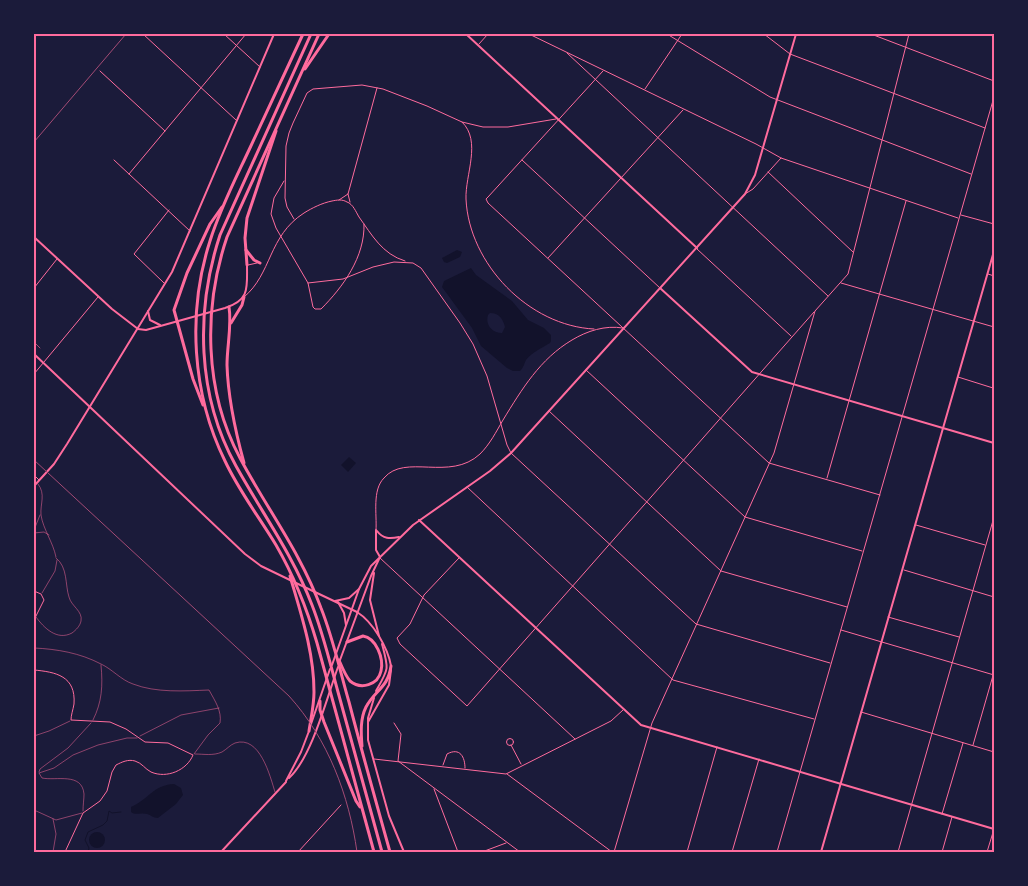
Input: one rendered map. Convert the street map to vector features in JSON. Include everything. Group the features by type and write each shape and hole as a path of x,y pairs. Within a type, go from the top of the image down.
{"highway":[{"path":"208,417 202,394 197,358 196,310 201,274 207,250 226,200 303,34"},
{"path":"311,34 233,202 220,235 210,270 206,294 203,320 204,353 211,401 226,446 237,468 293,560 318,621 382,852"},
{"path":"319,34 227,237 217,271 212,306 211,342 217,390 230,435 246,468 306,571 322,610 390,852"},
{"path":"300,75 330,34"},
{"path":"246,265 246,228 250,206 280,118"},
{"path":"226,200 210,224 183,283 174,310 176,322 193,378 225,462 287,566 312,625 374,852"},
{"path":"246,250 254,260 260,263"},
{"path":"229,328 244,297"},
{"path":"227,308 229,328 227,362 229,399 246,468"},
{"path":"287,566 304,621 310,649 314,686 309,731"},
{"path":"334,650 351,682 360,686 372,683 379,677 382,667 375,644 371,639 362,636 346,644"},
{"path":"363,754 362,717 365,708 386,682 391,666"},
{"path":"320,701 321,714 356,801 362,808"}],"street":[{"path":"143,34 237,121"},
{"path":"224,34 260,67"},
{"path":"129,174 202,89 246,34"},
{"path":"34,486 51,468 175,266 274,34"},
{"path":"466,34 792,337"},
{"path":"478,45 488,34"},
{"path":"529,34 781,158 959,218"},
{"path":"667,34 776,100 972,174"},
{"path":"645,90 682,34"},
{"path":"764,34 790,54 985,128"},
{"path":"312,717 320,701 359,589 371,566 399,537 420,520 512,453 548,410 745,194 754,181 796,34"},
{"path":"871,34 994,81"},
{"path":"460,557 422,598 410,624 397,638 400,644 467,706 848,274 909,34"},
{"path":"565,51 828,296"},
{"path":"603,70 486,199 769,463 880,495"},
{"path":"100,71 165,131"},
{"path":"294,219 286,203 286,146 288,133 309,91 350,86 377,87 476,126 496,128 558,119"},
{"path":"377,87 348,194 351,204 386,252 396,258 417,265 428,277 473,344 486,376 507,445 512,453 696,624 831,664"},
{"path":"777,852 994,97"},
{"path":"548,258 683,109"},
{"path":"462,122 469,130 471,143 466,188 467,214 474,236 487,262 513,293 528,306 564,323 582,328 598,329"},
{"path":"745,194 753,189 781,158"},
{"path":"522,159 747,369 994,443"},
{"path":"114,160 190,231"},
{"path":"768,172 853,253"},
{"path":"285,178 274,198 271,208 274,222 280,236 308,283 315,309 321,309 349,273 359,253 364,224"},
{"path":"34,236 98,296 138,329 146,330 227,308 244,297 249,293 280,236 294,219 319,205 338,200 348,194"},
{"path":"338,200 351,204"},
{"path":"826,480 907,200"},
{"path":"165,284 134,254 169,210"},
{"path":"960,214 994,224"},
{"path":"821,852 994,251"},
{"path":"34,288 58,259"},
{"path":"308,283 345,279 382,264 407,261"},
{"path":"244,297 247,287 246,265 260,263"},
{"path":"988,274 994,276"},
{"path":"840,283 994,327"},
{"path":"34,374 98,296"},
{"path":"148,311 150,320 160,326"},
{"path":"374,759 506,774 613,852 650,728 776,448 814,311"},
{"path":"575,739 380,557 376,550 378,489 381,481 388,474 402,468 452,468 463,466 473,460 485,448 526,384 549,356 578,336 598,329 624,328"},
{"path":"34,354 245,554 278,575 357,612 369,621 379,636"},
{"path":"586,370 745,516 863,552"},
{"path":"958,377 993,388"},
{"path":"548,410 721,570 847,607"},
{"path":"34,475 38,481"},
{"path":"466,487 673,680 815,719"},
{"path":"898,852 994,517"},
{"path":"420,520 639,724 841,782 994,829 987,852"},
{"path":"916,525 986,546"},
{"path":"376,530 386,538 399,537"},
{"path":"221,852 275,792 297,771 313,737 357,612 380,557"},
{"path":"367,724 389,685 392,674 391,666 379,636 370,600 374,569"},
{"path":"902,570 994,597"},
{"path":"336,602 349,598 359,589"},
{"path":"34,592 41,594 44,600 34,620"},
{"path":"336,602 344,613 346,625"},
{"path":"888,617 960,638"},
{"path":"841,630 994,674 973,746"},
{"path":"382,644 387,669 385,677 374,696 367,724 368,740 389,816 404,852"},
{"path":"34,670 58,674 69,683 74,698 71,720 110,722 119,725 145,742 168,743 193,755 181,770 169,774 151,772 132,760 116,765 104,796 83,813 65,852"},
{"path":"506,774 611,721 624,709"},
{"path":"861,712 994,752"},
{"path":"394,722 401,734 398,762"},
{"path":"286,781 301,752 309,731"},
{"path":"942,814 963,743"},
{"path":"511,745 522,765"},
{"path":"687,852 717,747"},
{"path":"443,766 444,757 455,751 460,752 463,756 464,769"},
{"path":"732,852 759,759"},
{"path":"398,762 520,852"},
{"path":"433,789 458,852"},
{"path":"298,852 341,805"},
{"path":"942,852 952,817"},
{"path":"482,852 507,843"}],"lane":[{"path":"34,530 41,513 43,492 38,481"},
{"path":"41,513 57,564 55,571 41,594"},
{"path":"34,533 44,532 49,536"},
{"path":"36,617 46,629 61,635 75,631 81,622 80,613 68,596 64,568 56,558"},
{"path":"34,648 60,650 101,664 126,682 136,686 166,691 209,690 220,713 220,723 193,755"},
{"path":"37,773 68,748 93,720 102,693 101,664"},
{"path":"37,773 54,768 72,755 98,745 127,738 137,738 181,715 218,708"},
{"path":"34,736 71,720"},
{"path":"193,755 217,754 236,743 248,743 254,747 264,761 275,792"},
{"path":"34,810 56,820 83,813 84,794 82,788 76,782 70,778 42,778 37,773"},
{"path":"53,819 56,834 53,852"}],"shaded area":[{"path":"457,250 462,252 460,257 447,263 444,262 442,258"},
{"path":"471,268 476,275 512,301 528,320 544,328 551,335 550,343 528,357 520,371 513,371 507,368 481,346 472,328 442,287 444,281","holes":["493,313 498,315 503,321 505,327 502,333 495,332 488,325 488,315"]},
{"path":"349,457 356,463 348,472 341,465"},
{"path":"174,784 181,788 183,795 176,804 158,818 147,814 131,812 131,807 156,790"},
{"path":"97,832 105,840 97,848 89,840"}],"waterway":[{"path":"88,852 89,848 85,840 88,832 103,825 107,821 109,811 112,813 121,812"}],"railway":[{"path":"34,142 126,34"},
{"path":"34,342 40,348"},
{"path":"34,460 289,696 315,730 335,769 348,810 357,852"}]}
